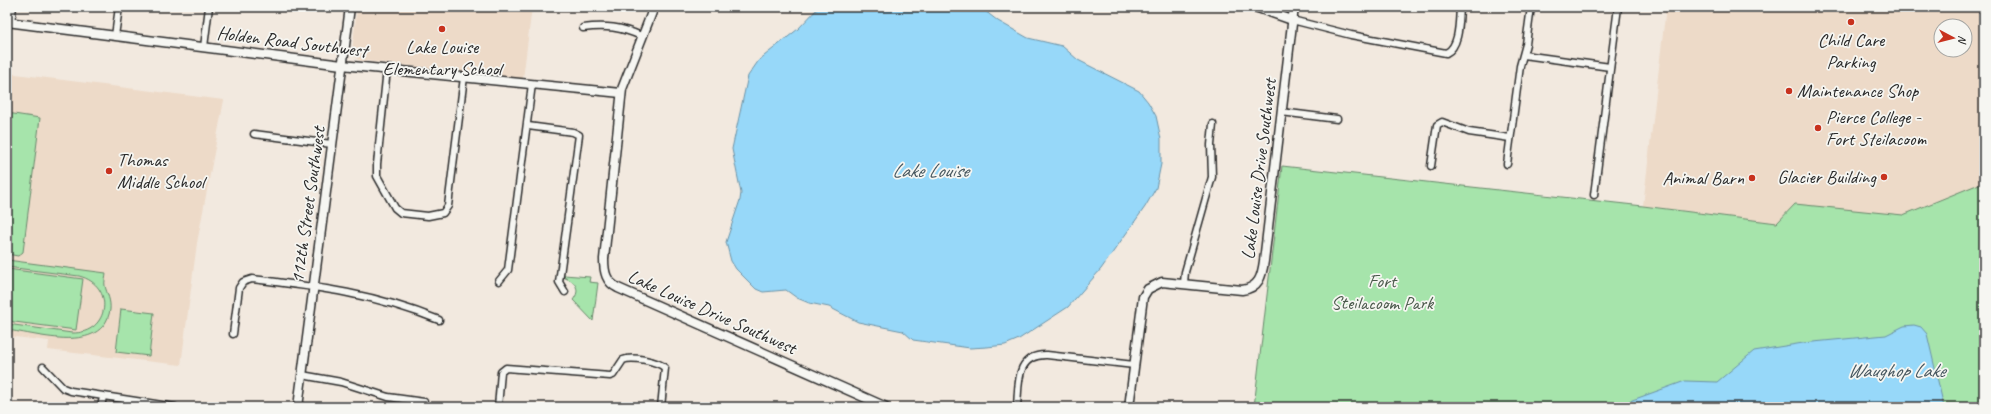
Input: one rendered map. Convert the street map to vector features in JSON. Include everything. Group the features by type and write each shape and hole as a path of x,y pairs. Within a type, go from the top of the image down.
{"street":[{"path":"9,22 13,7"},
{"path":"116,36 119,7"},
{"path":"204,47 209,7"},
{"name":"112th Street Southwest","path":"298,407 350,7"},
{"name":"Lake Louise Drive Southwest","path":"654,7 641,36 621,93 604,259 605,273 608,280 618,288 886,407"},
{"path":"1255,7 1292,20 1351,35 1442,53 1450,51 1455,43 1460,7"},
{"name":"Lake Louise Drive Southwest","path":"1184,283 1242,290 1253,287 1259,282 1264,261 1294,7"},
{"path":"1507,164 1520,66 1524,54 1531,7"},
{"path":"1594,195 1618,7"},
{"name":"Holden Road Southwest","path":"9,22 342,65 621,93"},
{"path":"584,28 597,26 616,27 641,36"},
{"path":"1524,54 1610,67"},
{"path":"387,69 376,171 391,201 398,211 405,214 419,215 443,213 450,197 464,77"},
{"path":"499,281 508,270 528,126 532,84"},
{"path":"1281,112 1337,119"},
{"path":"1431,166 1435,134 1440,123 1444,122 1469,132 1510,138"},
{"path":"1129,407 1143,297 1147,290 1152,286 1162,282 1184,283 1185,272 1212,176 1211,145 1213,124"},
{"path":"528,126 576,133 579,138 559,282 565,292"},
{"path":"254,134 332,144"},
{"path":"233,334 239,288 247,280 252,279 349,292 385,300 439,320"},
{"path":"1017,407 1021,369 1026,360 1034,356 1047,355 1134,365"},
{"path":"498,407 501,376 504,369 510,367 610,376 613,375 619,364 626,359 655,362 661,364 665,368 661,407"},
{"path":"43,367 63,388 103,397 175,407"},
{"path":"302,375 341,382 388,397 424,402"},
{"path":"101,407 103,397"}],"shaded area":[{"name":"Lake Louise Elementary School","path":"357,7 532,7 523,79 358,60 352,52"},
{"name":"Pierce College - Fort Steilacoom","path":"1666,7 1984,7 1984,222 1878,236 1643,206"},
{"name":"Thomas Middle School","path":"7,73 224,100 197,243 181,365 48,350 49,341 7,336"}],"green space":[{"path":"7,113 40,118 23,252 18,256 7,254"},
{"name":"Fort Steilacoom Park","path":"1282,166 1643,206 1777,223 1795,204 1903,215 1984,182 1984,407 1254,407"},
{"path":"7,260 106,273 105,284 110,310 105,324 95,333 82,337 67,338 7,330 7,324 72,333 85,331 94,326 101,318 104,308 103,298 99,289 91,281 79,276 7,267"},
{"path":"7,269 83,279 76,330 7,321"},
{"path":"564,275 590,277 589,282 598,283 593,321 573,300 577,293 576,287 572,282 565,278"},
{"path":"121,309 154,313 149,356 116,352"}],"water":[{"name":"Lake Louise","path":"819,7 980,7 998,21 1028,38 1062,46 1078,60 1139,91 1148,102 1156,116 1161,139 1161,164 1156,188 1145,207 1101,269 1068,307 1019,339 1005,345 970,348 913,340 903,331 858,322 829,307 809,303 797,298 786,290 763,292 756,289 736,269 731,261 726,242 741,193 732,149 748,76 759,60 798,29"},
{"name":"Waughop Lake","path":"1914,325 1921,327 1927,334 1944,407 1613,407 1685,381 1717,382 1754,351 1803,343 1886,335 1904,326"}],"place":[{"name":"Child Care Parking","path":"1851,22"},
{"name":"Lake Louise Elementary School","path":"442,29"},
{"name":"Maintenance Shop","path":"1789,91"},
{"name":"Pierce College - Fort Steilacoom","path":"1818,128"},
{"name":"Thomas Middle School","path":"109,171"},
{"name":"Glacier Building","path":"1884,177"},
{"name":"Animal Barn","path":"1752,178"}]}
